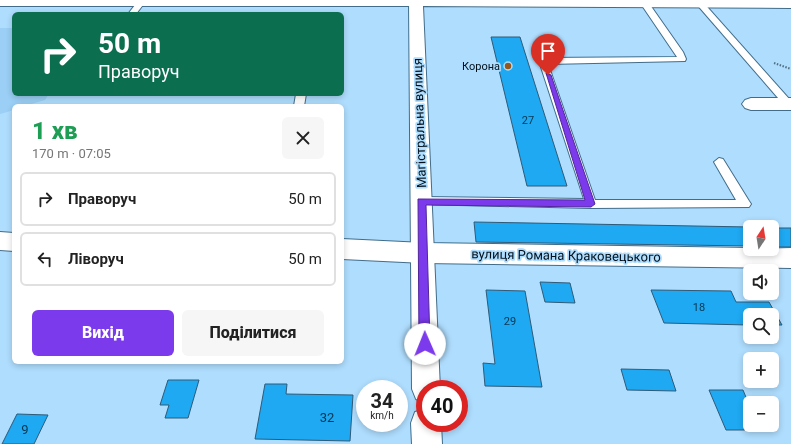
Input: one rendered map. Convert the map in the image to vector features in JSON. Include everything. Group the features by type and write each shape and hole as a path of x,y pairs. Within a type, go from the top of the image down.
{"street":[{"path":"0,2 416,1 645,4 698,2 791,4"},
{"name":"Магістральна вулиця","path":"416,1 421,201 424,253 426,380"},
{"path":"751,104 789,104"},
{"path":"0,241 12,242"},
{"name":"вулиця Романа Краковецького","path":"344,249 424,253 791,258"},
{"path":"426,432 426,444"}],"lane":[{"path":"134,12 142,1"},
{"path":"698,2 789,104"},
{"path":"591,204 543,61 682,60 679,52 645,4"},
{"path":"421,201 591,204 745,204 719,162"}],"shaded area":[{"path":"0,28 12,28 12,96 48,96 45,100 32,104 12,104 12,111 0,114"}],"building":[{"path":"491,37 520,37 567,186 527,186"},
{"path":"474,222 743,227 743,246 476,242"},
{"path":"779,228 791,228 791,247 779,247"},
{"path":"540,282 570,283 575,303 545,302"},
{"path":"486,290 525,291 542,387 485,386 483,363 495,364"},
{"path":"651,290 731,291 736,302 769,302 772,308 743,308 743,325 664,323"},
{"path":"621,369 669,370 676,391 627,390"},
{"path":"168,380 199,380 188,418 165,418 169,405 160,405"},
{"path":"265,384 287,384 286,394 353,395 350,441 255,439"},
{"path":"709,390 743,390 745,396 743,396 743,430 726,430"},
{"path":"17,414 48,415 34,444 2,444"}],"place":[{"name":"Корона","path":"508,66"}],"route":[{"path":"425,344 424,253 421,201 591,204 548,75"}]}
